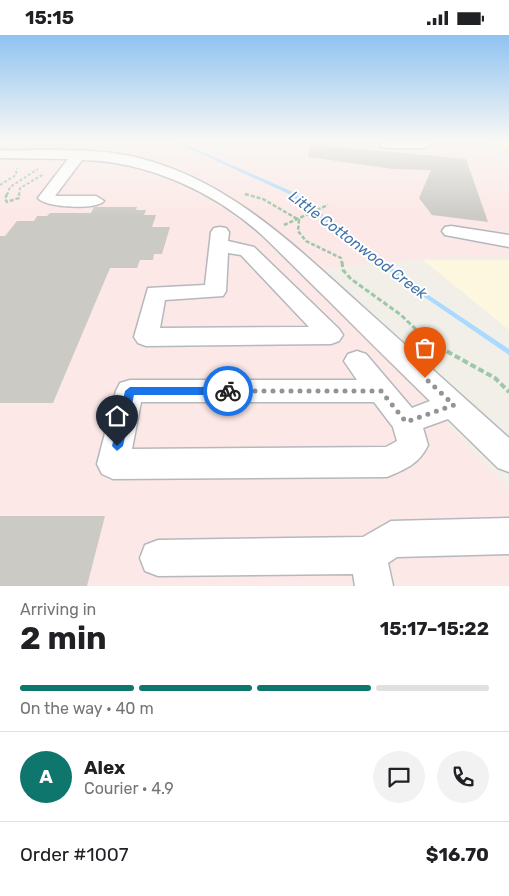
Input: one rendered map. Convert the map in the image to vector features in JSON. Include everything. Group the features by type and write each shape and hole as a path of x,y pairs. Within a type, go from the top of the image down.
{"lane":[{"path":"70,166 46,198 54,201 96,201"},
{"path":"147,166 188,181 222,197 231,229 247,251 330,335 146,337 156,293 215,291 231,229"},
{"path":"231,229 268,231 509,458"},
{"path":"451,231 509,241"},
{"path":"357,361 406,422 413,445 402,455 387,462 113,464 130,391 381,391"},
{"path":"406,422 454,405"},
{"path":"158,558 371,571 391,539 509,536"}],"path":[{"path":"0,185 16,175 16,168 19,166"},
{"path":"40,166 38,169 10,187 5,199 7,202 19,198 20,188 28,181 48,172"},
{"path":"276,228 328,205"}],"shaded area":[{"path":"0,166 506,166 509,169 509,258 424,258 302,271 509,489 509,586 0,586"},
{"path":"423,260 509,260 509,330"}],"building":[{"path":"370,166 468,166 488,222 432,215 419,198 431,170 393,169"},
{"path":"94,207 137,207 136,210 146,210 144,215 156,215 152,227 170,227 162,254 154,254 153,260 140,260 137,268 110,268 53,403 0,403 0,236 5,236 17,221 34,221 37,216 47,216 50,213 91,213"},
{"path":"0,516 105,516 87,586 0,586"}],"waterway":[{"name":"Little Cottonwood Creek","path":"230,166 291,193 419,291 509,352"}],"way so far":[{"path":"228,391 381,391 406,422 454,405 425,378"}],"route":[{"path":"117,446 130,391 228,391"}]}
